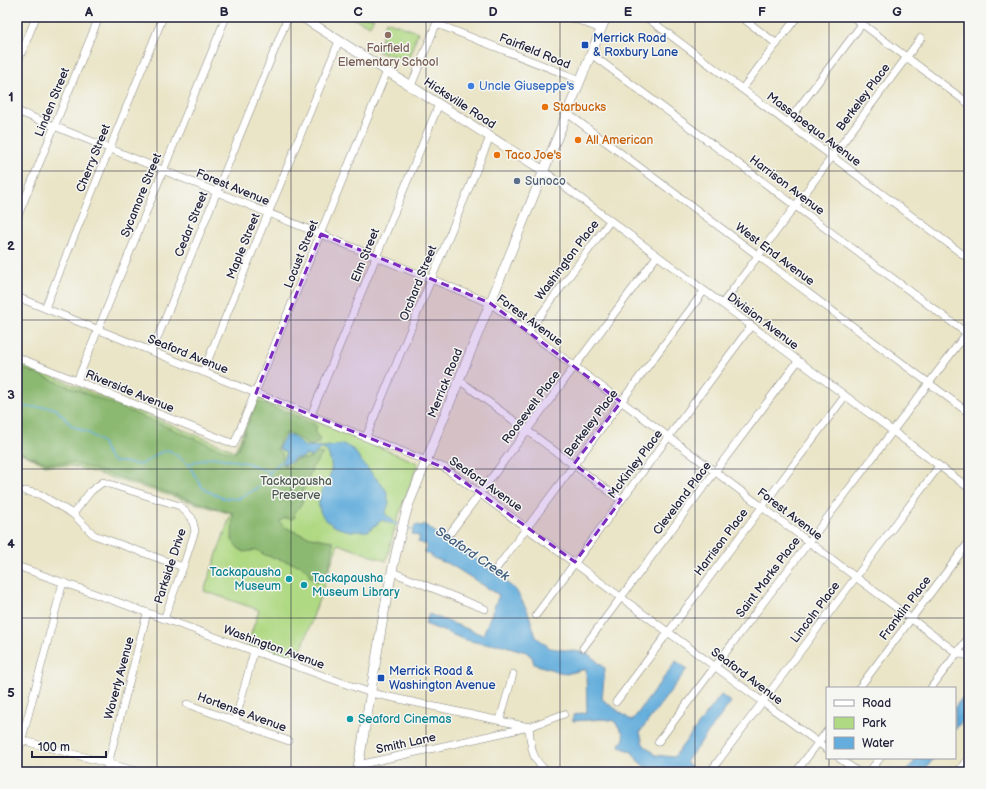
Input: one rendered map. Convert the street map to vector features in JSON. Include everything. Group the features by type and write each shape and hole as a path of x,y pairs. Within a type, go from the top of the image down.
{"main road":[{"name":"Hicksville Road","path":"302,17 544,171"},
{"name":"Merrick Road","path":"357,768 392,572 399,537 408,506 606,17"}],"street":[{"path":"17,64 36,17"},
{"name":"Linden Street","path":"17,218 99,17"},
{"name":"Cherry Street","path":"45,308 163,17"},
{"name":"Sycamore Street","path":"77,382 226,17"},
{"name":"Cedar Street","path":"152,351 288,17"},
{"path":"570,17 601,29"},
{"name":"Massapequa Avenue","path":"646,17 969,259"},
{"path":"741,17 777,44"},
{"path":"742,89 798,17"},
{"path":"853,17 969,104"},
{"path":"411,86 438,20"},
{"name":"Fairfield Road","path":"438,20 580,80"},
{"path":"787,123 862,24"},
{"name":"Berkeley Place","path":"722,304 921,38"},
{"name":"Maple Street","path":"204,372 339,40"},
{"name":"Harrison Avenue","path":"591,54 968,332"},
{"name":"Locust Street","path":"234,444 387,71"},
{"name":"Elm Street","path":"311,415 439,104"},
{"name":"Forest Avenue","path":"17,111 490,303 957,653 969,656"},
{"name":"West End Avenue","path":"567,113 969,413"},
{"name":"Orchard Street","path":"366,437 490,137"},
{"name":"Division Avenue","path":"544,171 969,488"},
{"name":"Washington Place","path":"528,332 610,221"},
{"name":"Roosevelt Place","path":"451,532 657,256"},
{"name":"Berkeley Place","path":"496,569 704,291"},
{"name":"Seaford Avenue","path":"17,296 445,468 826,748"},
{"name":"McKinley Place","path":"536,614 751,326"},
{"name":"Saint Marks Place","path":"658,742 968,332"},
{"name":"Riverside Avenue","path":"17,357 234,444"},
{"name":"Cleveland Place","path":"583,648 798,361"},
{"path":"459,380 621,500"},
{"name":"Harrison Place","path":"616,702 845,396"},
{"name":"Lincoln Place","path":"710,772 939,466"},
{"name":"Parkside Drive","path":"73,514 90,491 103,482 180,506 192,518 195,531 164,619"},
{"path":"25,491 39,494 73,514 94,535 183,567"},
{"name":"Franklin Place","path":"860,687 969,542"},
{"name":"Washington Avenue","path":"17,566 371,693 529,727"},
{"path":"392,572 485,609"},
{"path":"17,758 19,739 63,582"},
{"name":"Waverly Avenue","path":"106,772 148,613"},
{"path":"932,687 969,637"},
{"path":"235,722 254,651"},
{"path":"500,720 513,674"},
{"name":"Hortense Avenue","path":"187,704 289,741"},
{"name":"Smith Lane","path":"357,768 529,727 564,714"},
{"path":"529,727 534,757 541,767 548,772"},
{"path":"796,772 826,732"},
{"path":"19,739 140,772"},
{"path":"958,772 969,757"},
{"path":"840,759 858,772"},
{"path":"869,772 879,759"}],"highlighted area":[{"path":"321,234 490,303 621,402 574,464 621,500 575,562 445,468 256,393"}],"green space":[{"path":"350,17 374,17 370,26"},
{"path":"386,21 418,32 408,60 378,52"},
{"name":"Tackapausha Preserve","path":"17,362 235,451 257,397 418,463 397,520 386,561 338,544 297,663 247,646 259,610 204,591 231,514 73,466 46,465 17,451"},
{"path":"17,366 233,453 237,451 256,404 259,402 296,416 317,426 315,433 320,438 318,443 310,446 290,433 283,435 280,441 277,450 282,453 283,465 289,467 294,460 310,458 317,453 323,454 312,468 303,489 302,503 294,514 295,517 292,519 285,518 279,522 297,533 333,541 332,556 322,580 316,581 310,577 308,572 302,566 265,555 257,550 244,552 238,548 232,540 233,513 73,463 47,463 17,451"}],"water":[{"path":"286,435 293,436 304,446 324,447 343,444 354,450 362,462 386,490 389,503 385,514 393,520 392,524 382,520 368,531 349,531 329,523 321,514 319,508 320,496 331,472 331,462 328,453 325,450 320,449 312,457 306,455 301,458 294,458 292,461 284,465 286,453 279,449 279,446"},
{"path":"424,524 440,536 443,533 516,590 528,612 536,637 550,648 587,653 605,668 602,699 632,721 676,661 687,669 640,732 643,744 655,755 674,757 721,695 731,702 686,762 697,772 657,772 645,767 638,761 632,752 620,747 619,744 624,740 623,733 614,721 604,719 573,721 573,715 587,712 586,669 566,674 534,664 532,657 526,652 499,644 484,644 466,640 425,624 429,614 483,635 499,595 451,565 431,557 432,555 424,552 427,545 418,542 420,537 412,534 415,525 422,526"},
{"path":"969,689 969,712 956,729 956,706"},
{"path":"916,759 933,759 923,772 906,772"}],"waterway":[{"name":"Seaford Creek","path":"17,405 22,407 49,407 56,409 72,426 89,433 103,443 108,456 114,462 141,465 159,453 169,450 188,464 202,487 207,491 223,498 238,499 255,489 268,479 270,472 277,465 285,460"},
{"path":"188,464 212,457 248,463 269,472"},
{"name":"Seaford Creek","path":"391,522 398,525"},
{"name":"Seaford Creek","path":"407,528 415,530"}],"place":[{"name":"Fairfield Elementary School","path":"388,35"},
{"name":"Merrick Road & Roxbury Lane","path":"585,45"},
{"name":"Uncle Giuseppe's","path":"471,86"},
{"name":"Starbucks","path":"545,107"},
{"name":"All American","path":"578,140"},
{"name":"Taco Joe's","path":"497,155"},
{"name":"Sunoco","path":"517,181"},
{"name":"Tackapausha Museum","path":"289,579"},
{"name":"Tackapausha Museum Library","path":"304,585"},
{"name":"Merrick Road & Washington Avenue","path":"381,678"},
{"name":"Seaford Cinemas","path":"350,719"}]}
